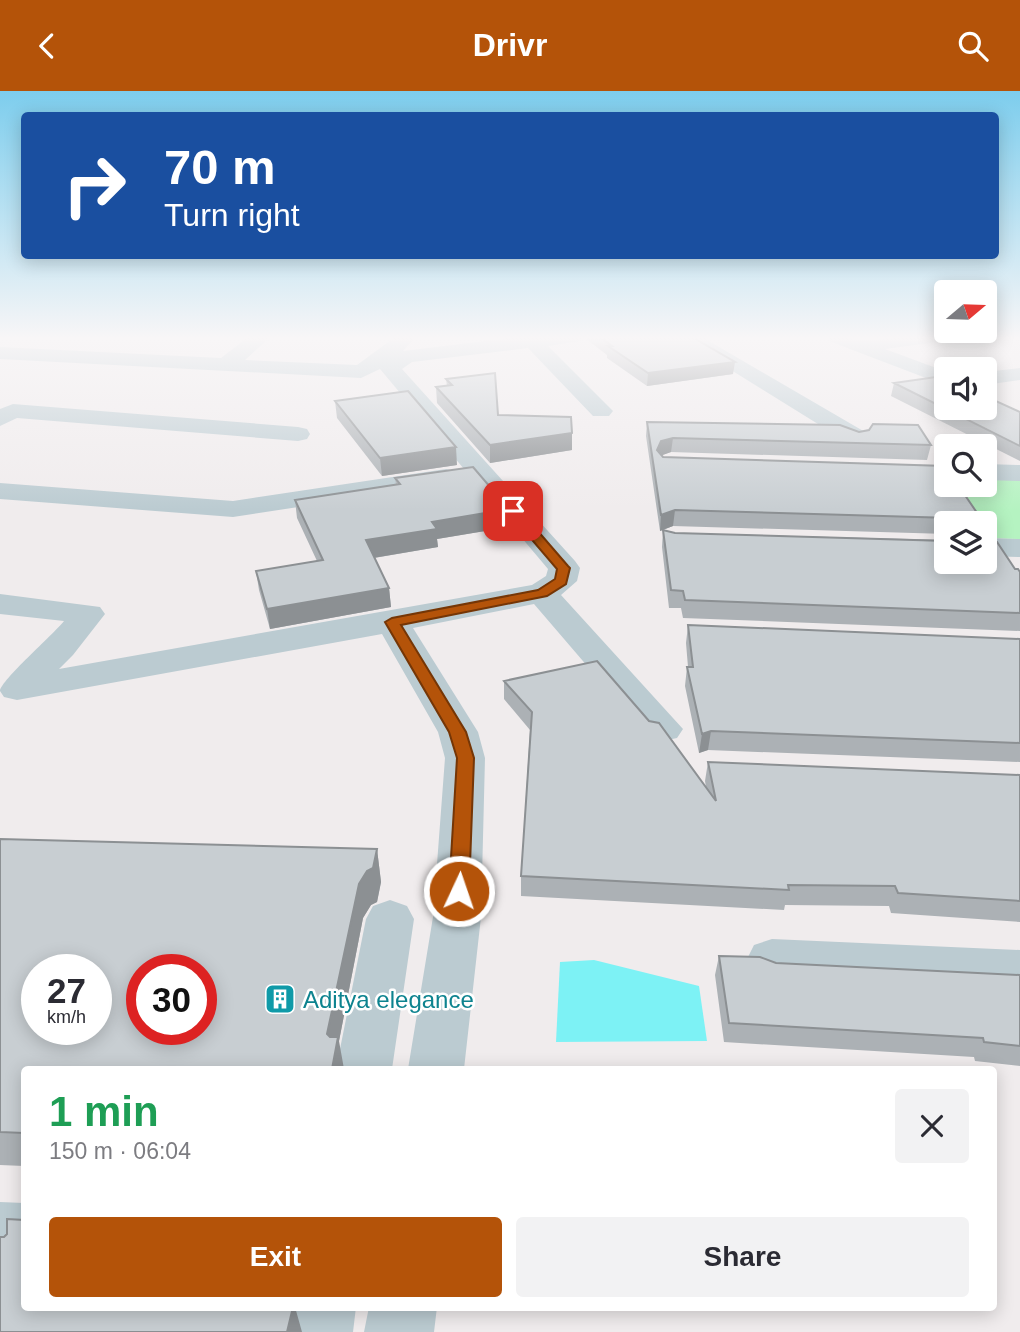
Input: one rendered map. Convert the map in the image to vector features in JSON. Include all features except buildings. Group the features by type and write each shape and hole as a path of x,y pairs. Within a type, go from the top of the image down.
{"street":[{"path":"6,415 38,395"},
{"path":"10,696 542,593 561,581 564,568 413,395"},
{"path":"585,395 601,411"},
{"path":"785,395 856,437"},
{"path":"6,415 298,435"},
{"path":"0,491 233,509 480,472"},
{"path":"997,473 1020,473"},
{"path":"997,547 1020,548"},
{"path":"542,593 663,729"},
{"path":"0,604 88,614 61,648 10,696"},
{"path":"392,622 458,732 465,758 457,917 436,1066"},
{"path":"365,1066 390,919"},
{"path":"772,959 1020,971"},
{"path":"0,1234 21,1235"},
{"path":"318,1332 321,1311"},
{"path":"399,1332 402,1311"}],"green space":[{"path":"997,475 1020,476 1020,539 997,538 997,511 965,511 955,497 997,497"}],"water":[{"path":"594,960 699,986 707,1041 556,1042 560,962"}],"place":[{"name":"Aditya elegance","path":"280,999"}],"route":[{"path":"459,891 465,758 458,732 392,622 542,593 561,581 564,568 513,511"}]}
